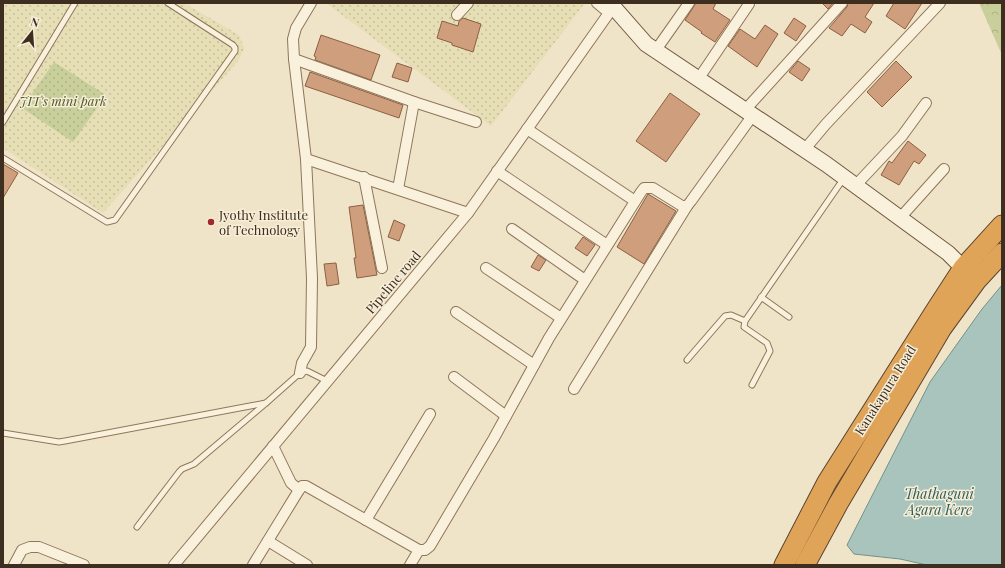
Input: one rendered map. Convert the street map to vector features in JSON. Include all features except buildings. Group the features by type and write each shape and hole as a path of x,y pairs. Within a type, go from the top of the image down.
{"highway":[{"name":"Kanakapura Road","path":"784,565 828,482 963,268 1002,225"},
{"name":"Kanakapura Road","path":"805,565 838,504 942,328 977,280 1002,253"}],"street":[{"path":"300,373 302,363 312,348 312,278 306,159 294,59 294,33 311,3"},
{"path":"457,15 468,3"},
{"path":"597,3 612,6 646,44 805,149 948,253 963,268"},
{"path":"656,50 689,3"},
{"path":"574,389 686,206 691,201 750,112 842,3"},
{"path":"805,149 826,124 940,3"},
{"path":"699,78 749,4"},
{"name":"Pipeline road","path":"174,565 468,213 612,6"},
{"path":"294,59 414,102 476,122"},
{"path":"398,188 414,102"},
{"path":"850,181 902,136 926,104"},
{"path":"527,129 635,201"},
{"path":"306,159 398,188 468,213"},
{"path":"900,218 944,169"},
{"path":"497,171 607,245"},
{"path":"364,177 382,268"},
{"path":"253,565 302,486 306,486 419,550 425,550 430,546 562,318 644,188 653,188 682,206 686,206"},
{"path":"512,228 585,280"},
{"path":"486,268 562,318"},
{"path":"456,312 534,365"},
{"path":"454,377 506,416"},
{"path":"366,520 430,414"},
{"path":"273,446 291,484 299,490"},
{"path":"268,541 307,565"},
{"path":"14,565 22,550 30,547 39,547 84,565"},
{"path":"410,565 419,550"}],"lane":[{"path":"3,122 75,3"},
{"path":"3,158 107,222 115,220 235,51 233,46 168,3"},
{"path":"752,385 770,351 768,343 744,327 744,321 850,181"},
{"path":"761,297 789,317"},
{"path":"687,360 725,316 730,314 744,321"},
{"path":"137,527 182,469 194,464 300,373 308,371 327,381"},
{"path":"3,434 59,442 266,403"}],"green space":[{"path":"3,3 184,3 239,35 244,48 239,60 103,213 3,148"},
{"path":"326,3 585,3 491,126"},
{"path":"979,3 1002,3 1002,55"},
{"name":"JIT's mini park","path":"54,62 106,95 73,142 22,108"}],"water":[{"name":"Thathaguni Agara Kere","path":"1002,285 1002,565 927,565 900,559 854,554 847,545 930,382 982,309"}],"place":[{"name":"Jyothy Institute of Technology","path":"211,222"}]}
